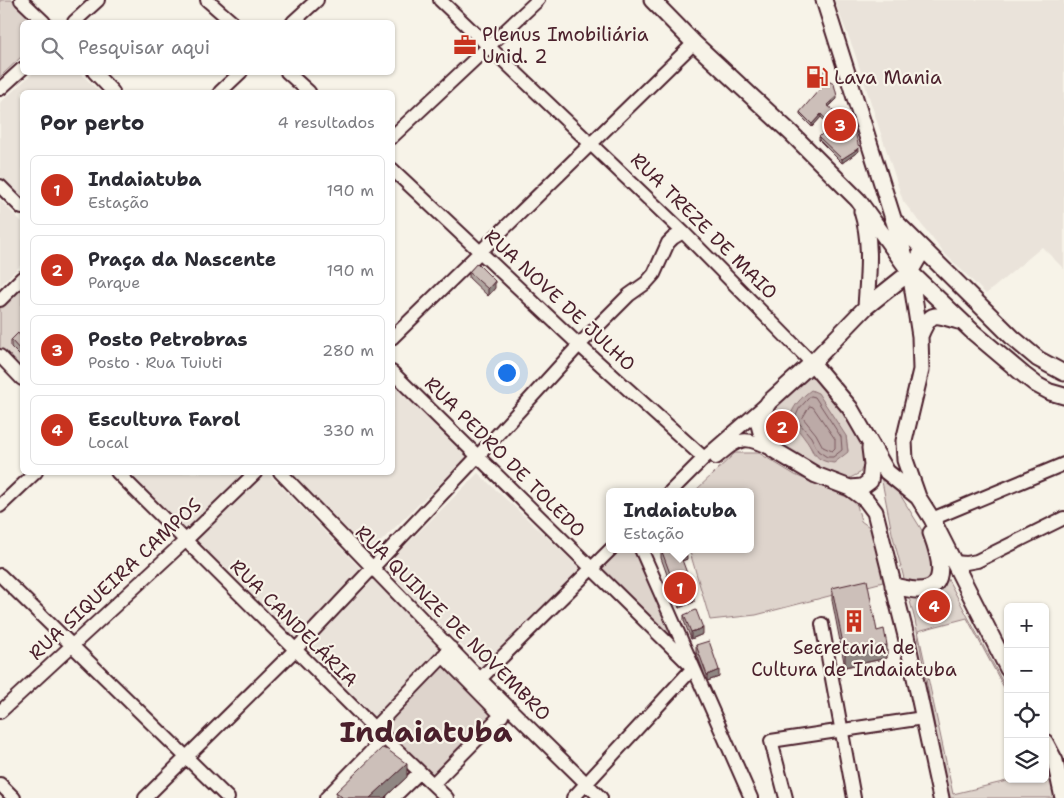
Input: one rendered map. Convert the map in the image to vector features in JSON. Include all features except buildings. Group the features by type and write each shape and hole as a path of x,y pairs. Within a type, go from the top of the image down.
{"main road":[{"path":"652,0 694,43 791,133 858,200 910,272 996,353 1038,385 1050,392 1064,396"},
{"path":"824,0 910,272 920,336 921,370 904,441 905,460 935,545 940,574 938,580 931,587 923,590 893,586"},
{"path":"858,200 865,222 869,249 866,307"},
{"path":"893,219 922,250 1014,338 1038,358 1064,373"},
{"path":"922,250 910,272 866,307 770,402 758,421 761,432 774,450 816,475 850,488 866,500 875,512 941,798"},
{"path":"920,336 931,316 939,314 963,322"},
{"name":"RUA TREZE DE MAIO","path":"812,362 850,408 888,472 918,497"},
{"path":"850,488 862,487 870,481 872,464 868,438"},
{"path":"918,497 932,519 1004,661"},
{"path":"1049,747 1059,759 1063,798"}],"street":[{"path":"21,0 42,20"},
{"path":"76,20 98,0"},
{"path":"207,0 230,20"},
{"path":"295,20 317,0"},
{"name":"RUA TREZE DE MAIO","path":"440,0 683,232 812,362"},
{"path":"395,134 538,0"},
{"path":"395,335 694,43"},
{"path":"0,89 20,71"},
{"path":"97,75 111,90"},
{"path":"222,90 238,75"},
{"path":"290,75 307,90"},
{"name":"RUA NOVE DE JULHO","path":"395,171 579,345 704,458"},
{"path":"0,186 20,206"},
{"path":"145,798 295,650 478,456 579,345 629,295 646,283 654,274 668,244 673,238 683,232"},
{"path":"0,300 20,280"},
{"path":"0,356 20,377"},
{"name":"RUA PEDRO DE TOLEDO","path":"395,375 693,668"},
{"path":"674,488 704,458 770,402"},
{"path":"704,458 716,459 735,442 754,441 774,450"},
{"path":"932,519 1064,464"},
{"path":"0,506 33,475"},
{"name":"RUA CANDELÁRIA","path":"120,475 295,650 447,798"},
{"name":"RUA SIQUEIRA CAMPOS","path":"0,712 185,541 253,475"},
{"name":"RUA QUINZE DE NOVEMBRO","path":"283,475 373,568 447,652 480,679 505,712 601,798"},
{"path":"954,562 966,563 977,561 1064,518"},
{"path":"480,679 607,553"},
{"path":"643,553 751,798"},
{"path":"0,575 228,798"},
{"path":"822,624 854,798"},
{"path":"374,728 447,652 505,712 433,784"},
{"path":"573,798 693,668"},
{"path":"786,798 771,741 923,718"},
{"path":"327,797 385,737"},
{"path":"393,798 420,772"},
{"path":"0,784 14,798"}],"shaded area":[{"path":"0,0 14,0 32,20 20,20 20,58 0,77"},
{"path":"834,0 1064,0 1064,269 1042,247 986,294 943,252 903,201 853,48"},
{"path":"31,75 82,75 98,90 20,90 20,196 0,176 0,103"},
{"path":"0,200 20,220 20,266 0,286"},
{"path":"20,280 20,377 0,356 0,300"},
{"path":"813,373 867,438 864,464 860,473 848,479 839,477 786,450 771,435 765,420 772,410","holes":["790,420 846,436 848,451 814,455 807,440"]},
{"path":"395,387 467,457 370,552 293,475 395,475"},
{"path":"735,453 759,453 795,475 856,501 861,521 876,532 883,582 756,615 710,620 690,553 754,553 754,488 698,488"},
{"path":"478,473 581,569 483,667 384,567"},
{"path":"131,475 242,475 185,530"},
{"path":"263,475 270,475 361,569 295,638 195,540"},
{"path":"881,476 899,493 920,527 1004,684 1004,687 967,618 918,631 953,794 1004,782 1049,783 1049,770 1056,798 948,798 915,620 892,533"},
{"path":"607,553 643,553 693,668 592,568"},
{"path":"374,579 441,648 375,718 307,648"},
{"path":"443,656 502,716 433,784 374,728"}],"water":[{"path":"811,390 818,393 846,436 848,452 834,463 819,458 790,420 795,407"}],"place":[{"name":"Plenus Imobiliária Unid. 2","path":"465,45"},
{"name":"Lava Mania","path":"817,77"},
{"name":"Posto Petrobras","path":"840,125"},
{"name":"Praça da Nascente","path":"782,427"},
{"name":"Indaiatuba","path":"680,588"},
{"name":"Escultura Farol","path":"934,606"},
{"name":"Secretaria de Cultura de Indaiatuba","path":"854,621"}],"district":[{"name":"Indaiatuba","path":"426,731"}]}
